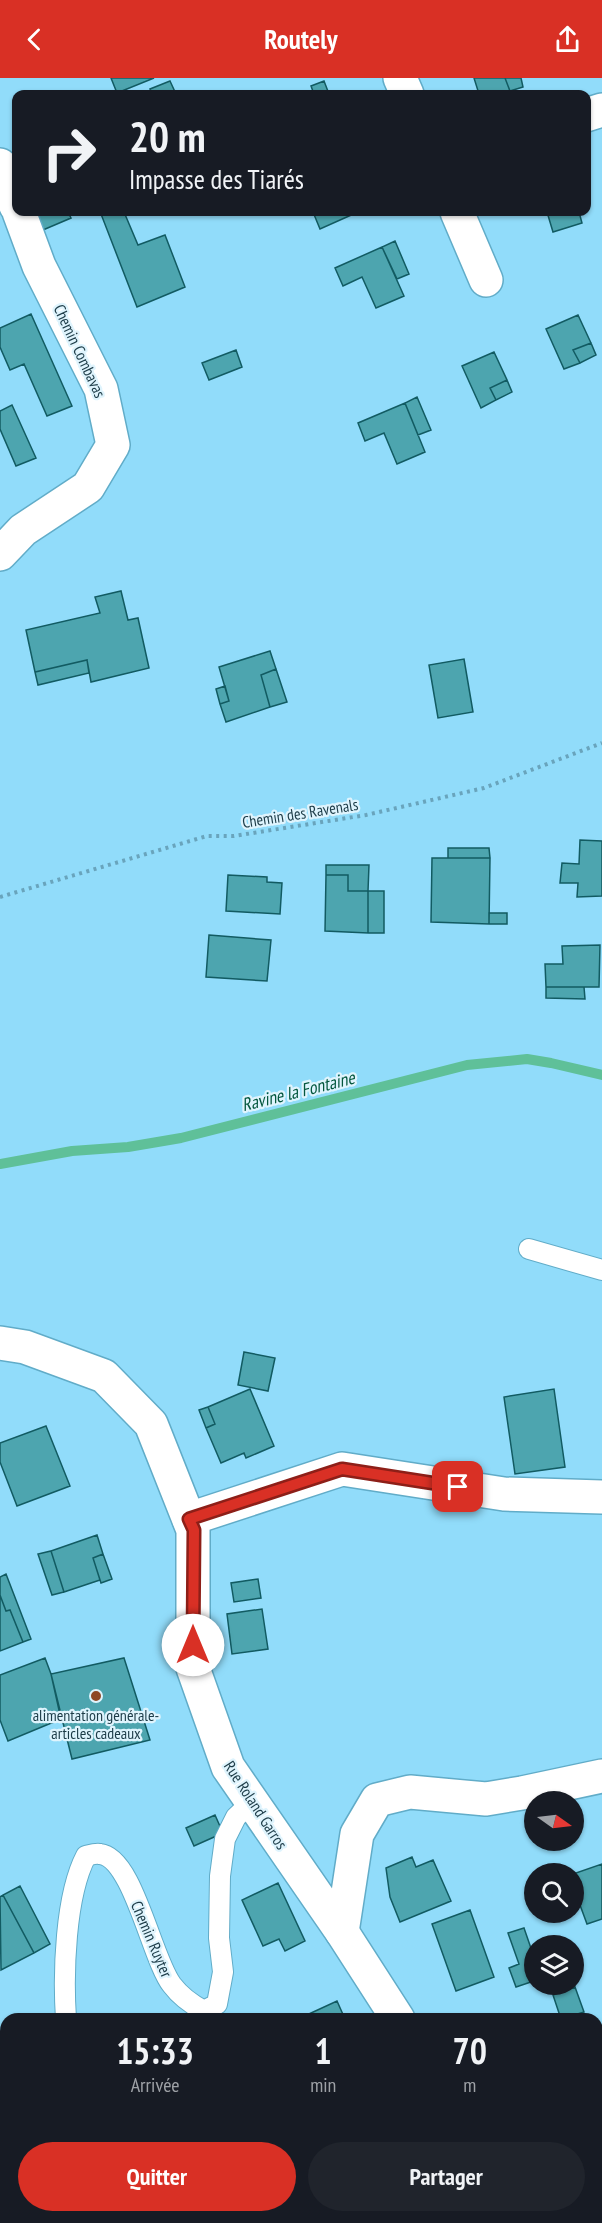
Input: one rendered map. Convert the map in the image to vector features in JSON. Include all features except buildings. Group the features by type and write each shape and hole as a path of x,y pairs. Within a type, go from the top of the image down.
{"street":[{"path":"0,165 12,196"},
{"name":"Chemin Combavas","path":"0,554 23,530 88,487 113,445 101,389 39,266 20,216"},
{"path":"459,216 486,280"},
{"name":"Rue Roland Garros","path":"0,1343 25,1347 104,1376 151,1424 194,1530 193,1668 228,1767 342,1932 394,2013"},
{"path":"189,1519 342,1469 504,1494 602,1497"},
{"path":"342,1932 357,1834 377,1800 410,1791 486,1799 602,1776"}],"lane":[{"path":"529,1250 602,1270"},
{"name":"Chemin Ruyter","path":"66,2013 68,1934 78,1872 86,1856 100,1854 111,1858 125,1876 170,1983 189,2003 204,2011 217,2004 223,1972 219,1938 220,1876 225,1839 236,1817 252,1802"}],"path":[{"name":"Chemin des Ravenals","path":"0,897 207,836 234,836 366,815 484,788 602,743"}],"waterway":[{"name":"Ravine la Fontaine","path":"0,1164 72,1151 128,1147 181,1138 467,1065 527,1059 602,1075"}],"place":[{"name":"alimentation générale- articles cadeaux","path":"96,1696"}],"route":[{"path":"193,1645 194,1530 189,1519 342,1469 458,1487"}]}
